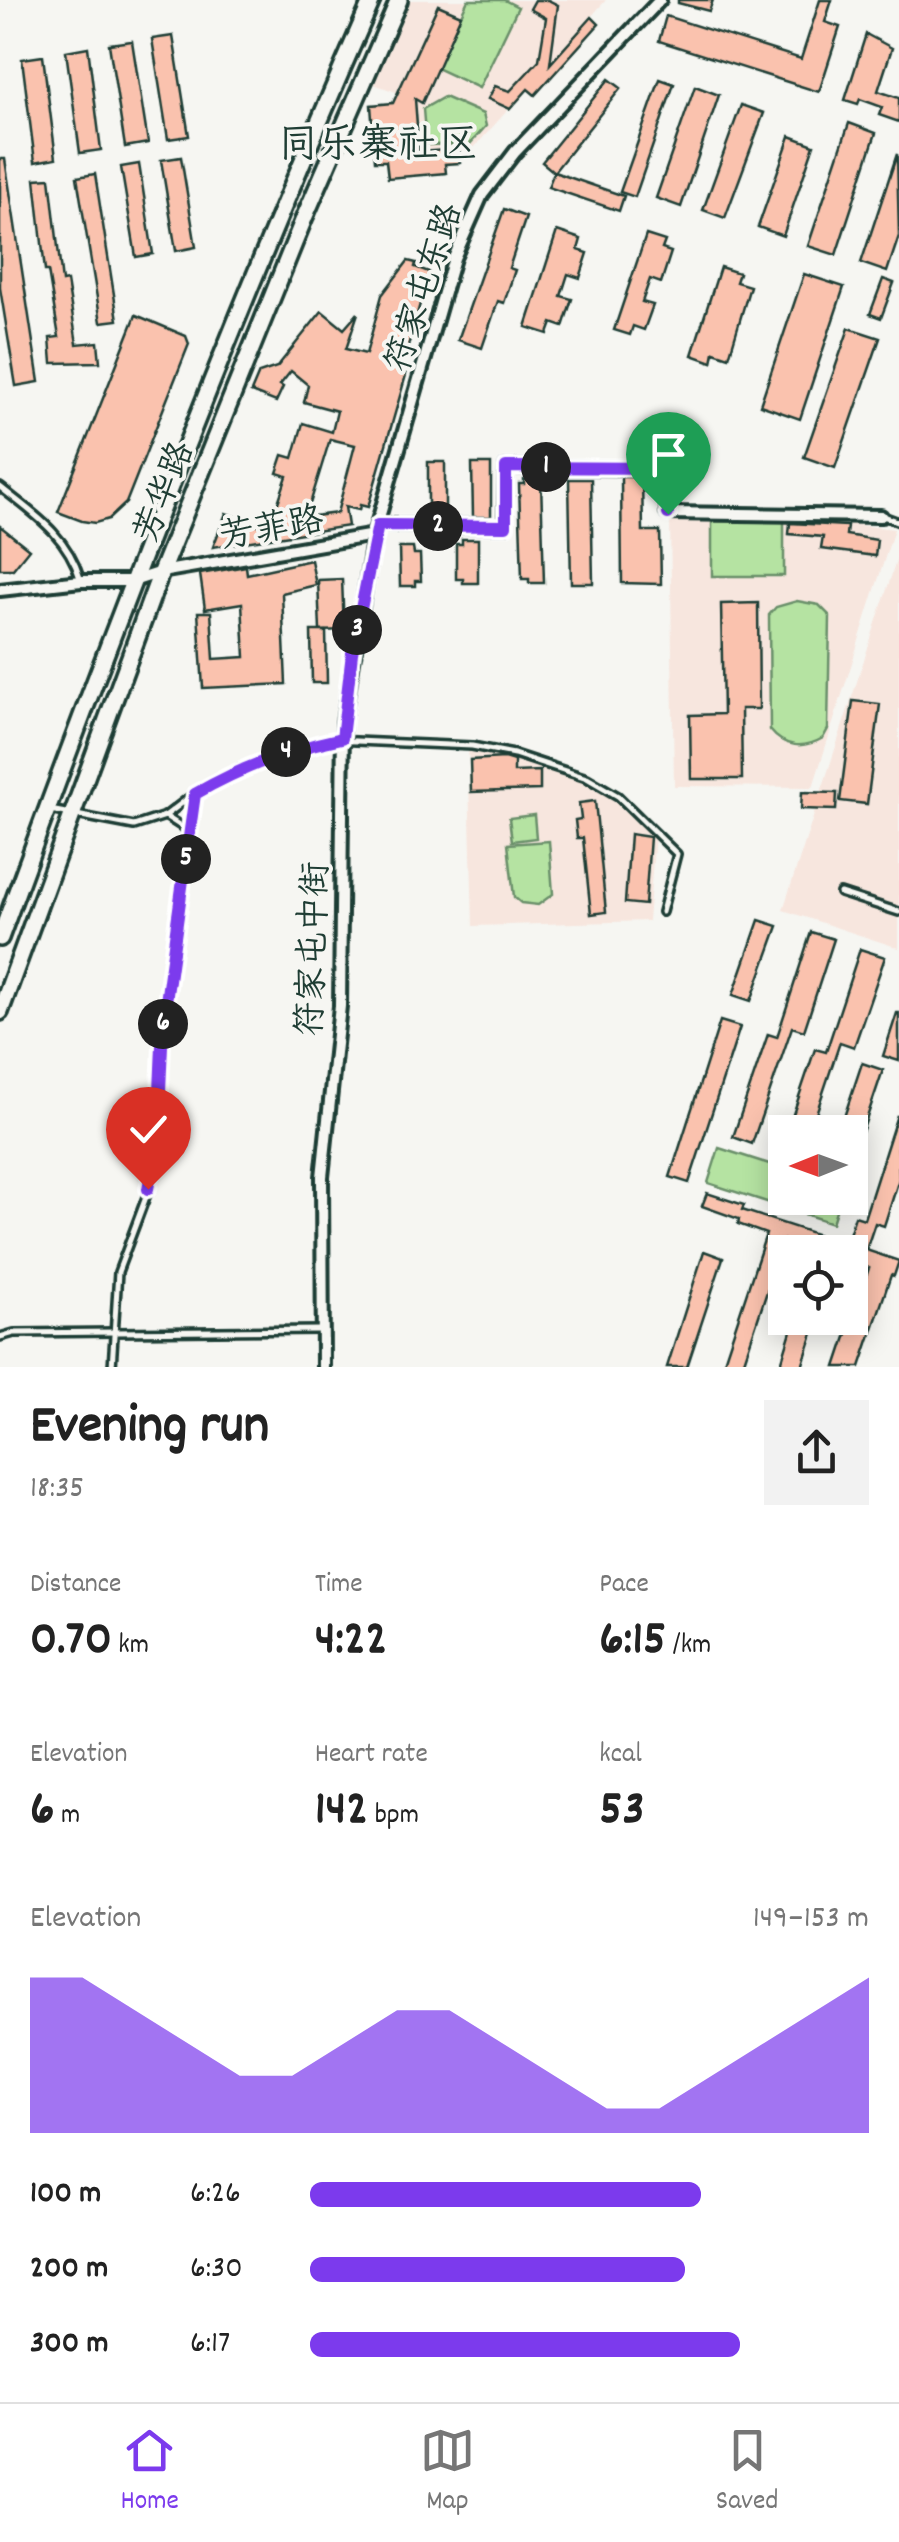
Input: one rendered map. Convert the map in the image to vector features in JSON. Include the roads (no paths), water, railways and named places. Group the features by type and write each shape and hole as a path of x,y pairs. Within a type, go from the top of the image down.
{"main road":[{"name":"芳华路","path":"0,938 133,582 283,201 372,0"},
{"name":"芳华路","path":"0,1012 161,572 305,216 400,0"}],"street":[{"name":"符家屯东路","path":"376,530 454,258 482,196 516,152 660,0"},
{"name":"芳菲路","path":"0,590 81,581 133,582 161,572 376,530 506,526 506,467 668,468 668,514 881,516"},
{"name":"符家屯中街","path":"323,1367 322,1178 340,1006 342,738 352,653 376,530"}],"lane":[{"path":"0,487 59,535 70,550 81,581"},
{"path":"881,516 899,522"},
{"path":"46,810 134,826 165,816 237,770 279,754 342,738 472,746 547,763 587,778 618,796 677,854 662,912"},
{"path":"112,1367 118,1272 148,1189 158,1136 163,1023 195,794"},
{"path":"165,816 190,832"},
{"path":"840,892 899,912"},
{"path":"0,1337 14,1333 112,1330 323,1330"}],"district":[{"name":"同乐寨社区","path":"378,142"}]}
